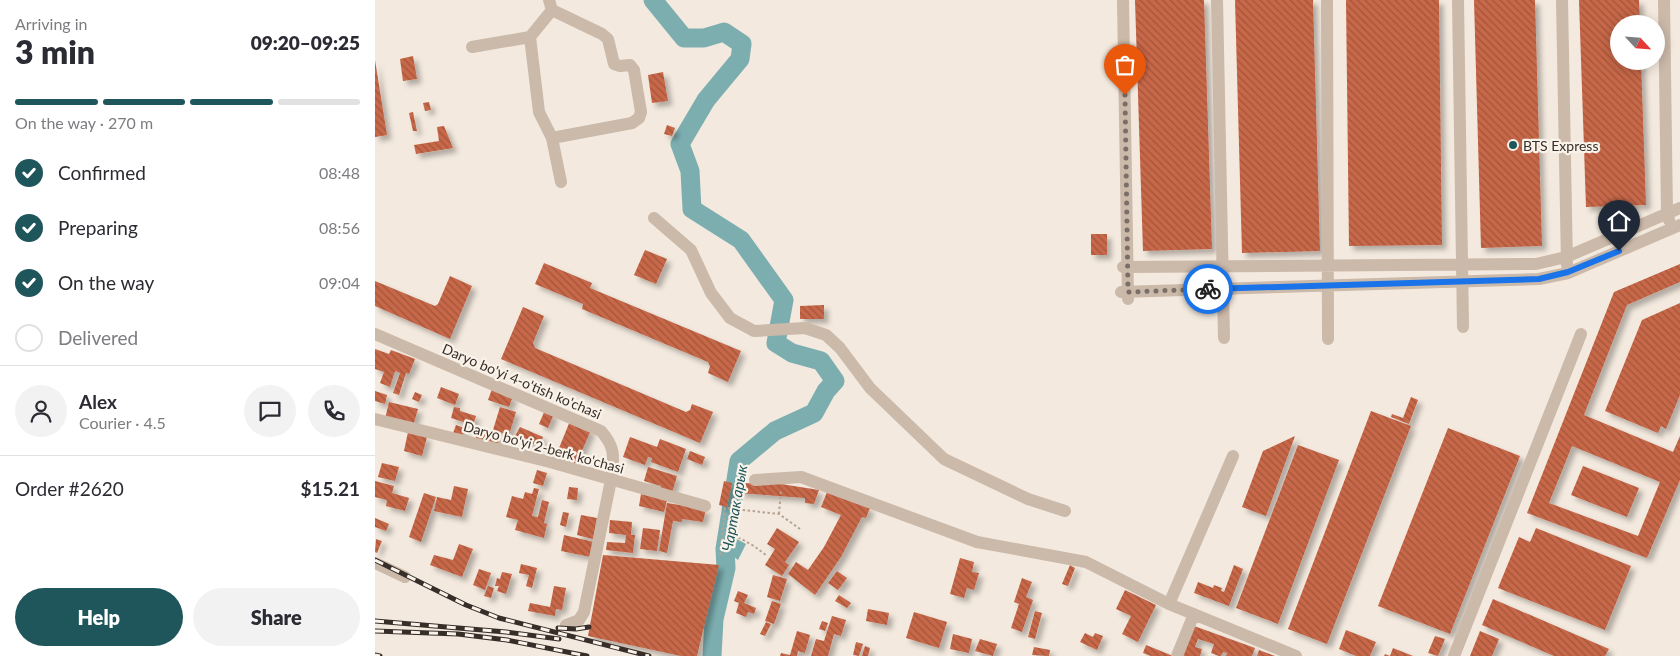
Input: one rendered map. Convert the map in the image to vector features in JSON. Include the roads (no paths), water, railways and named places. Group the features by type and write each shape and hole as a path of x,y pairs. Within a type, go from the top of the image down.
{"street":[{"path":"1123,0 1125,294 1539,279 1568,272 1676,227 1667,214 1664,0"},
{"path":"1217,0 1224,338"},
{"path":"1327,0 1328,339"},
{"path":"1458,0 1463,327"},
{"path":"1562,0 1566,257 1568,272"},
{"path":"552,138 632,123 639,118 641,112 634,70 630,65 620,66 613,64 608,38 550,5 530,37 539,112 552,138 561,182"},
{"path":"472,47 530,37"},
{"path":"1125,267 1536,264 1566,257 1680,208"},
{"path":"654,218 691,250 711,294 730,318 754,330 805,328 826,335 840,348 870,388 944,459 1028,499 1065,511"},
{"name":"Daryo bo'yi 4-o'tish ko'chasi","path":"375,334 601,431 611,442 614,460 611,480 584,612 579,620 566,625"},
{"path":"1454,656 1581,334"},
{"name":"Daryo bo'yi 2-berk ko'chasi","path":"375,420 550,462 705,506"},
{"path":"1169,604 1233,456"},
{"path":"755,480 801,477 977,542 1086,562 1169,604 1296,656"},
{"path":"375,563 405,577"},
{"path":"1177,656 1194,614"}],"water":[{"path":"733,537 746,544 738,560 732,553"}],"waterway":[{"name":"Чартак арык","path":"653,0 684,38 704,38 724,32 742,44 740,59 706,100 680,144 690,171 692,209 741,240 784,300 776,343 792,353 821,361 835,381 826,391 814,413 775,431 739,461 725,549 726,568 714,619 712,656"}],"railway":[{"path":"375,560 466,605 499,618 649,656"},
{"path":"375,621 506,632 559,639"},
{"path":"558,628 576,629 589,627"},
{"path":"375,631 458,634 507,640 587,656"},
{"path":"375,655 380,656"}],"place":[{"name":"BTS Express","path":"1513,145"}]}
